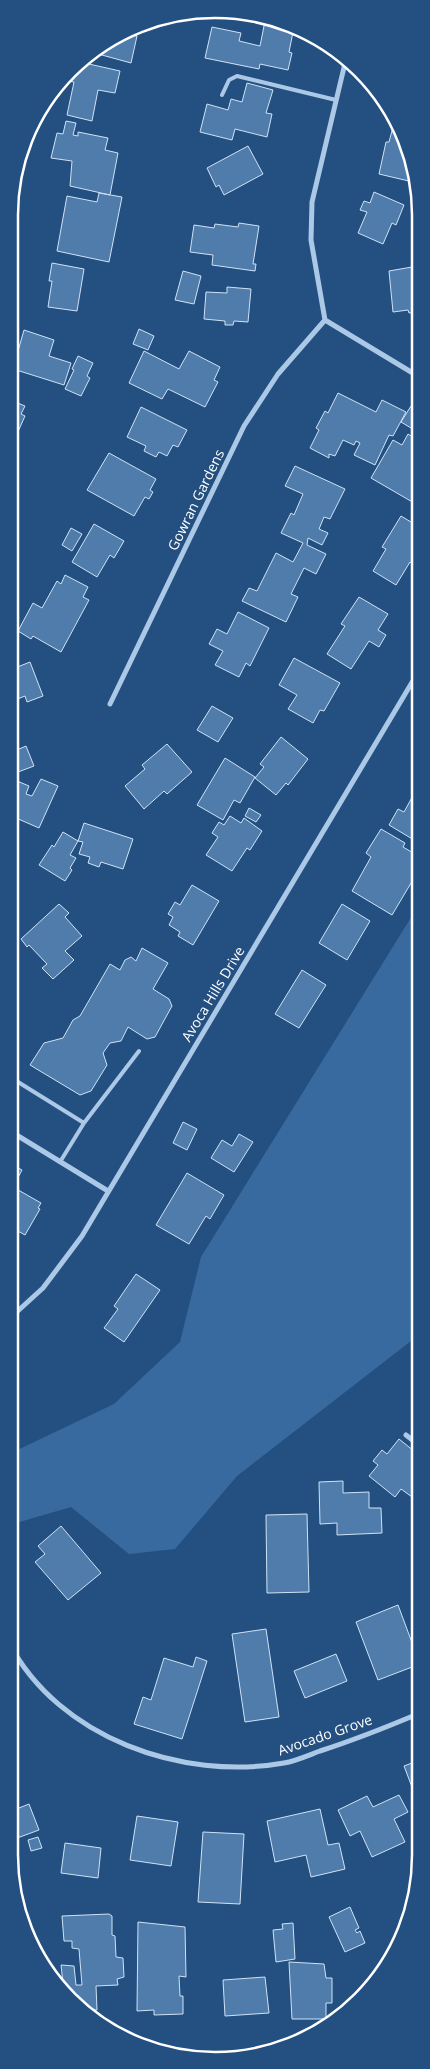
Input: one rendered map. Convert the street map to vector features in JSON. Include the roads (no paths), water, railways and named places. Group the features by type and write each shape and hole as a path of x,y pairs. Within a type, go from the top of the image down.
{"street":[{"path":"344,66 312,202 310,240 325,320 412,373"},
{"name":"Gowran Gardens","path":"110,704 244,426 278,374 325,320"},
{"name":"Avoca Hills Drive","path":"18,1311 43,1288 82,1236 412,682"},
{"path":"18,1136 108,1191"},
{"path":"406,1436 412,1440"},
{"name":"Avocado Grove","path":"18,1657 32,1676 57,1704 95,1731 137,1749 188,1764 252,1767 286,1762 338,1745 412,1716"}],"lane":[{"path":"222,95 229,80 237,76 336,100"},
{"path":"60,1162 84,1123 139,1051"},
{"path":"18,1081 84,1123"}]}
